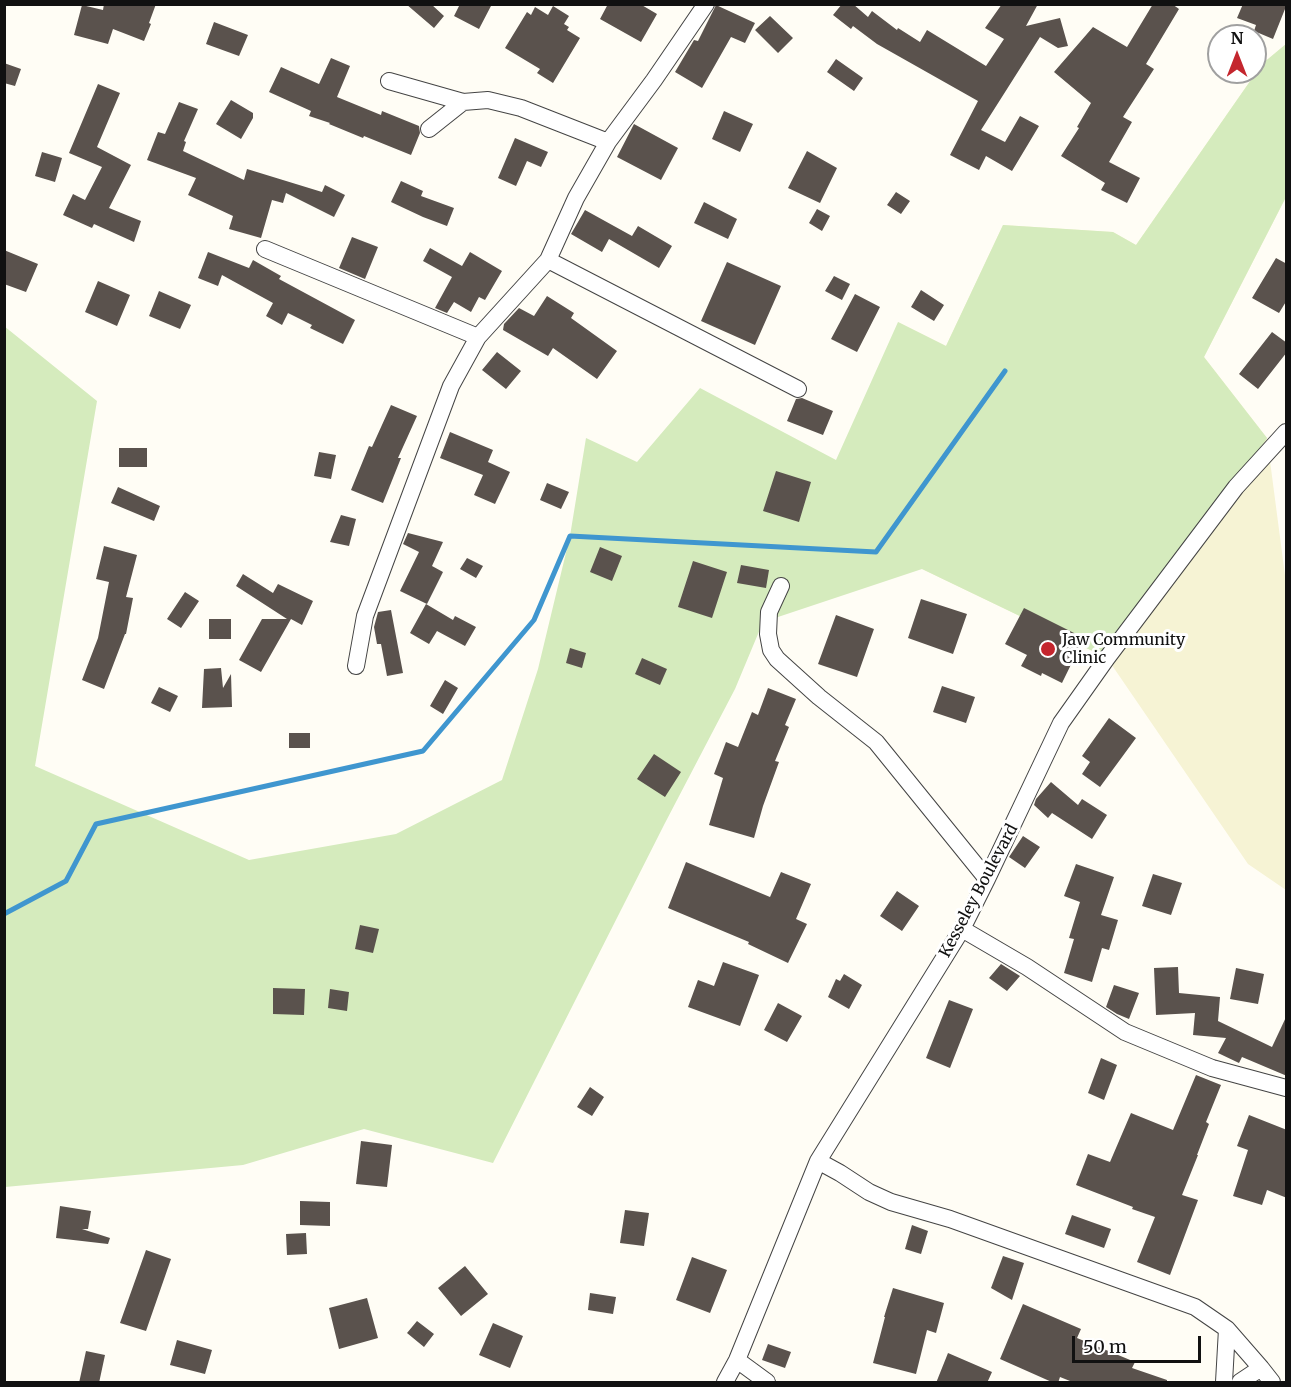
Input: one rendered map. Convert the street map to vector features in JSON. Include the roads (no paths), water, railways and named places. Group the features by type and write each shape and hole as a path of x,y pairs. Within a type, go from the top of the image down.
{"street":[{"path":"356,666 365,616 451,386 478,337 548,260 576,198 608,142 706,4"},
{"path":"389,81 463,102 488,100 520,108 608,142"},
{"path":"429,129 463,102"},
{"path":"265,249 478,337"},
{"path":"548,260 798,389"},
{"name":"Kesseley Boulevard","path":"725,1383 738,1360 818,1161 962,928 1061,723 1107,658 1236,488 1287,432"},
{"path":"781,586 769,612 768,634 771,650 777,659 819,697 876,742 987,879"},
{"path":"962,928 1027,967 1125,1032 1212,1068 1287,1088"},
{"path":"818,1161 869,1192 891,1202 959,1222 1195,1307 1227,1329 1272,1383"},
{"path":"1224,1383 1227,1329"},
{"path":"738,1360 767,1383"},
{"path":"1240,1383 1261,1368"}],"waterway":[{"path":"4,914 66,881 96,824 423,751 534,620 570,536 876,552 1005,371"}],"place":[{"name":"Jaw Community Clinic","path":"1048,649"}]}
